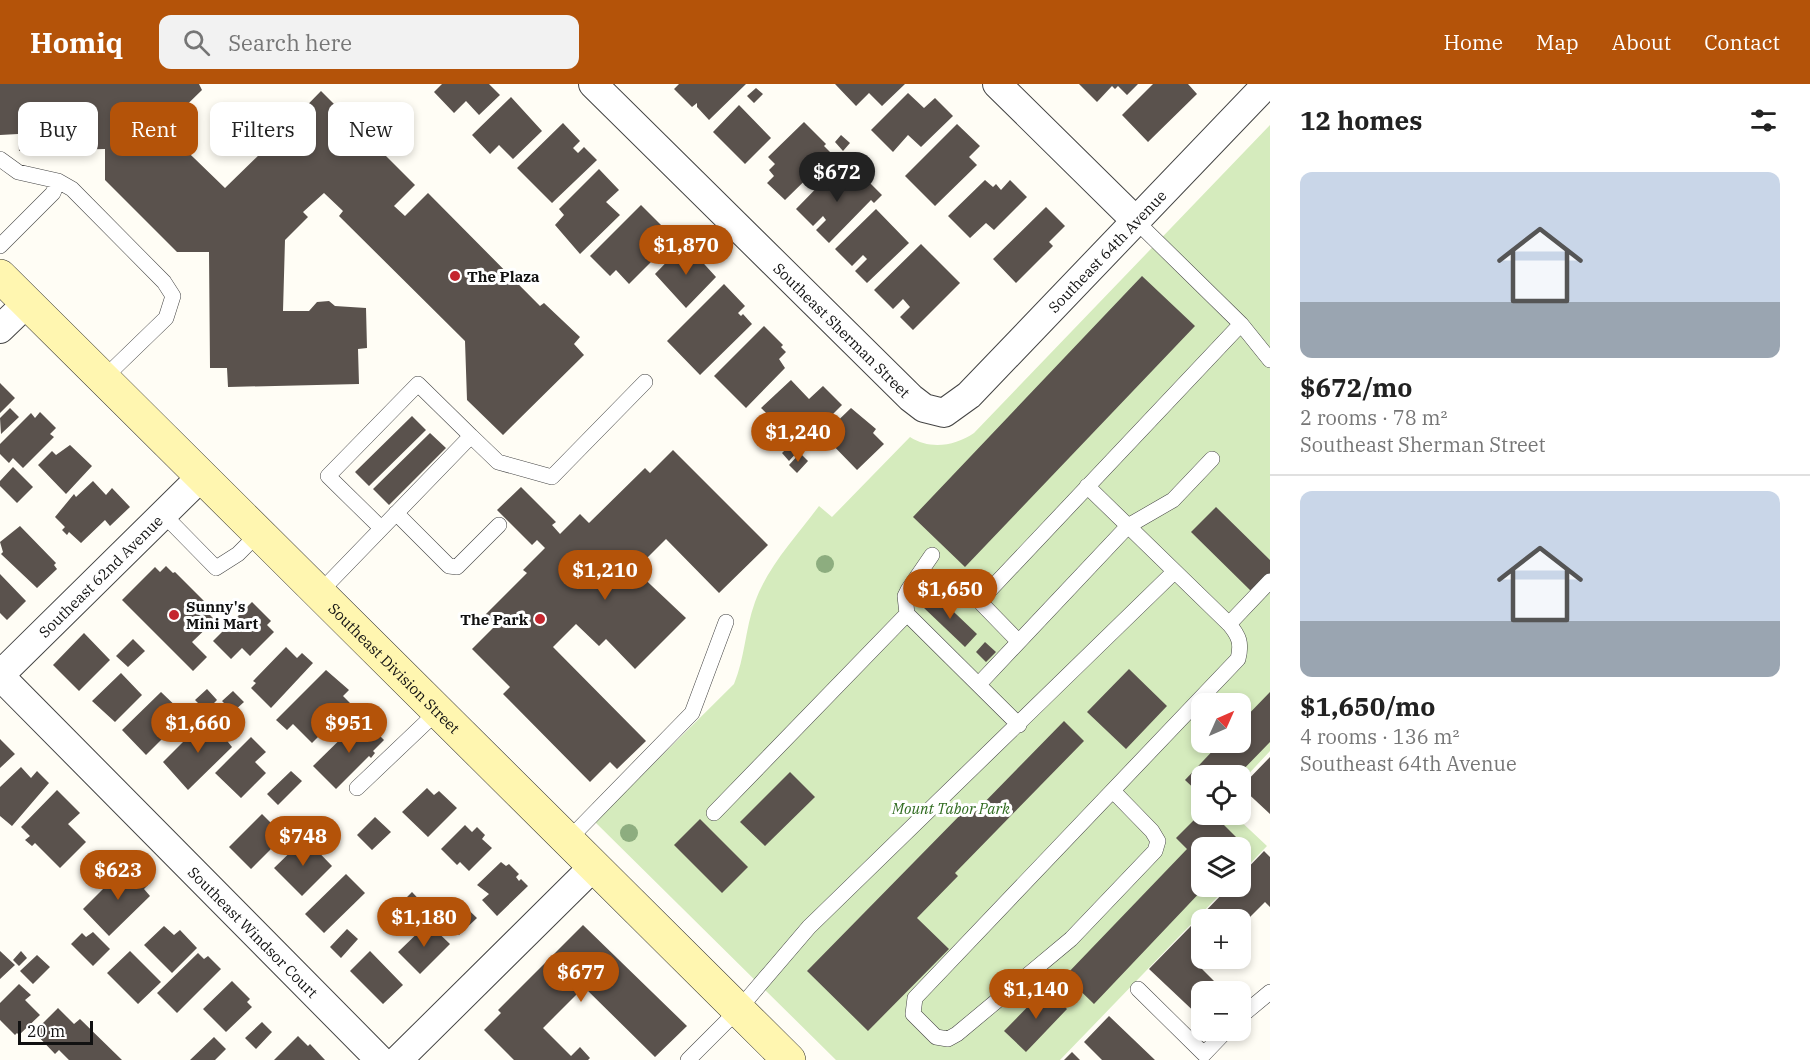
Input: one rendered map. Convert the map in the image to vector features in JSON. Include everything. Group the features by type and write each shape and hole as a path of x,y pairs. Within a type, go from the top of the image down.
{"main road":[{"name":"Southeast Division Street","path":"0,276 789,1060"}],"street":[{"name":"Southeast Sherman Street","path":"592,84 910,398 924,408 944,413"},
{"path":"997,84 1136,221"},
{"name":"Southeast 64th Avenue","path":"944,413 969,395 1267,84"},
{"path":"0,329 27,303"},
{"name":"Southeast 62nd Avenue","path":"0,676 202,476"},
{"name":"Southeast Windsor Court","path":"0,676 380,1060"},
{"path":"398,1060 594,866"}],"lane":[{"path":"0,159 18,172 58,181 82,197 164,282 173,296 166,318 104,378"},
{"path":"0,246 53,193 58,181"},
{"path":"1136,221 1241,324 1270,360"},
{"path":"1018,641 982,604 987,593 1241,324"},
{"path":"381,528 328,476 418,384 498,462 552,477 645,382"},
{"path":"320,593 471,436"},
{"path":"979,684 1128,525 1173,500 1212,459"},
{"path":"1087,486 1238,633 1241,646 1238,658 1114,792 915,998 913,1014 936,1037 948,1040 957,1034 1071,939 1155,851 1158,841 1152,831 1114,792"},
{"path":"396,513 449,566 457,567 499,525"},
{"path":"163,514 216,568 238,554 259,533"},
{"path":"714,813 907,614 908,590 932,555"},
{"path":"688,1060 738,1010 809,927 1174,572"},
{"path":"1230,624 1270,580"},
{"path":"907,614 1019,725"},
{"path":"568,840 692,713 726,622"},
{"path":"357,788 438,711"},
{"path":"1138,989 1204,1054 1216,1041"},
{"path":"1251,1008 1270,992"}],"green space":[{"name":"Mount Tabor Park","path":"1270,125 1270,751 1251,771 1251,765 1191,765 1191,825 1245,825 1267,846 1251,863 1251,837 1191,837 1191,897 1217,897 1206,909 1191,909 1191,924 1060,1060 836,1060 595,822 734,684 741,664 755,602 767,576 819,506 832,517 910,437 926,444 942,445 974,433"}],"building":[{"name":"The Plaza","path":"0,84 199,84 202,90 190,102 110,102 110,156 192,156 225,188 258,156 316,156 316,102 310,102 321,91 332,102 328,102 328,156 386,156 415,185 394,206 405,216 428,193 540,306 544,303 580,337 574,344 584,355 503,435 467,400 465,341 339,216 343,211 324,193 303,212 308,217 285,240 283,311 309,311 317,302 329,301 335,306 366,308 367,348 358,349 359,384 228,387 227,368 210,368 209,252 177,252 105,180 105,149 98,149 98,102 18,102 18,134 0,135"},
{"path":"442,84 489,84 500,95 479,115 466,101 454,113 434,92"},
{"path":"679,84 746,84 709,120 697,107 697,103 692,107 674,89"},
{"path":"835,84 905,84 882,106 869,93 856,106"},
{"path":"1079,84 1138,84 1127,95 1118,86 1115,89 1112,86 1097,102"},
{"path":"1153,84 1188,84 1197,94 1148,142 1122,115"},
{"path":"756,88 763,94 754,103 747,96"},
{"path":"908,93 924,108 935,98 953,116 921,147 908,135 893,152 871,130"},
{"path":"511,97 542,131 513,159 499,145 490,154 472,135"},
{"path":"739,105 771,138 745,164 713,132"},
{"path":"804,122 826,144 824,146 832,154 785,200 767,183 774,176 769,170 775,164 768,157"},
{"path":"563,123 580,141 573,148 578,153 584,147 597,160 552,203 517,168"},
{"path":"957,124 980,146 969,157 977,165 935,206 905,176"},
{"path":"841,135 850,143 843,151 835,142"},
{"path":"838,166 860,187 867,180 882,195 874,203 871,200 829,243 816,230 826,220 823,216 813,226 796,209"},
{"path":"599,169 619,190 606,202 620,215 580,254 555,225 564,215 559,209"},
{"path":"985,180 993,187 996,184 1001,190 1010,180 1027,197 994,230 986,223 970,238 948,216"},
{"path":"641,205 662,226 648,238 661,252 629,284 616,270 610,276 590,256"},
{"path":"1046,207 1065,226 1049,242 1053,246 1016,283 993,259"},
{"path":"876,209 909,243 867,283 855,271 867,259 863,255 852,266 835,249"},
{"path":"685,243 716,277 686,308 655,274"},
{"path":"921,244 960,283 913,330 900,317 910,307 903,299 893,309 874,290"},
{"path":"1142,276 1195,326 965,567 913,517"},
{"path":"724,284 745,306 738,313 741,316 743,314 752,324 700,375 667,341"},
{"path":"764,326 783,345 781,347 786,352 779,359 785,368 746,408 714,376"},
{"path":"791,380 809,399 823,386 842,405 821,426 816,421 796,441 761,408"},
{"path":"0,383 15,398 0,413"},
{"path":"10,408 19,417 1,434 0,418"},
{"path":"851,408 876,429 873,433 884,444 857,470 823,435"},
{"path":"40,412 56,428 50,434 54,437 23,468 13,458 9,463 0,454 0,444 31,413 35,418"},
{"path":"412,416 426,430 369,486 355,472"},
{"path":"430,433 446,448 389,505 373,489"},
{"path":"791,444 799,450 789,461 782,453"},
{"path":"70,445 92,466 66,494 38,465 52,451 56,455"},
{"name":"The Park","path":"673,450 768,545 719,593 666,539 635,570 686,618 635,669 606,639 599,646 576,624 553,647 646,741 617,769 610,762 590,782 503,694 510,687 472,649 495,626 485,615 527,573 523,570 545,548 537,540 532,545 497,510 521,487 556,522 552,525 560,534 580,514 589,523 645,468 650,473"},
{"path":"800,453 808,461 797,473 789,465"},
{"path":"13,467 33,487 17,503 0,486 0,481"},
{"path":"93,481 106,495 112,488 130,507 110,526 105,520 81,543 69,532 67,535 62,530 65,527 55,517 74,494 76,497"},
{"path":"1216,507 1270,560 1270,573 1252,592 1191,532"},
{"path":"20,526 56,563 54,565 57,569 37,588 1,554 3,552 0,542"},
{"name":"Sunny's Mini Mart","path":"166,566 210,607 206,611 215,620 192,642 207,657 193,671 122,600 155,567 160,572"},
{"path":"0,574 26,601 7,620 0,613"},
{"path":"935,594 977,634 965,647 923,607"},
{"path":"252,602 271,621 267,625 274,632 250,656 242,648 231,659 213,641"},
{"path":"84,633 110,660 79,691 53,665"},
{"path":"133,639 145,651 128,667 116,656"},
{"path":"985,642 996,652 986,662 976,652"},
{"path":"286,647 297,658 302,653 313,663 271,708 251,688 256,683 253,681"},
{"path":"1129,669 1167,706 1126,749 1087,712"},
{"path":"326,670 349,690 343,696 351,704 312,743 293,724 287,730 276,720"},
{"path":"121,673 142,695 115,722 92,701"},
{"path":"207,689 217,700 206,711 195,700"},
{"path":"233,691 244,702 233,712 222,701"},
{"path":"161,692 182,712 187,707 200,720 179,740 170,731 146,755 122,730"},
{"path":"1270,692 1270,742 1248,765 1199,765 1211,753 1251,753 1251,712"},
{"path":"208,717 232,747 188,790 163,762"},
{"path":"362,718 384,740 373,751 375,753 371,758 369,756 336,789 313,766"},
{"path":"1064,721 1084,741 955,873 958,876 917,918 949,949 868,1031 807,971 968,807 974,813"},
{"path":"251,737 266,752 255,762 266,773 241,798 215,773"},
{"path":"0,739 15,754 0,768"},
{"path":"1270,757 1270,814 1251,796 1251,777"},
{"path":"21,767 31,778 37,771 49,783 12,826 0,816 0,787"},
{"path":"291,771 302,781 278,805 267,794"},
{"path":"790,772 815,797 765,846 740,822"},
{"path":"1191,774 1191,786 1185,780"},
{"path":"427,788 434,795 439,791 457,808 428,837 402,812"},
{"path":"57,790 80,813 68,824 86,842 60,868 35,843 32,846 25,840 30,836 21,827"},
{"path":"262,814 284,836 251,869 229,847"},
{"path":"375,817 391,832 372,850 357,835"},
{"path":"700,819 748,867 722,893 674,845"},
{"path":"1191,823 1191,825 1224,825 1236,837 1191,837 1191,897 1196,897 1094,1004 1065,976 1187,849 1176,838"},
{"path":"465,825 472,832 477,827 485,835 482,839 492,848 469,871 460,862 457,865 441,849"},
{"path":"305,838 332,866 302,896 274,868"},
{"path":"1264,851 1270,857 1270,907 1265,902 1251,916 1251,909 1208,909 1219,897 1251,897 1251,865"},
{"path":"501,862 506,866 509,864 519,874 516,877 519,881 521,879 528,886 497,916 482,900 489,894 477,885"},
{"path":"122,870 128,877 133,871 148,885 144,889 150,896 109,936 83,909"},
{"path":"346,874 365,893 324,933 305,914"},
{"path":"412,892 428,909 415,922 399,905"},
{"path":"456,898 477,918 459,935 439,915"},
{"path":"428,923 450,944 420,974 398,952"},
{"path":"583,925 687,1026 655,1057 584,987 543,1028 571,1056 580,1047 590,1058 588,1060 514,1060 484,1030 501,1013 498,1010"},
{"path":"164,926 174,935 180,930 197,948 172,973 144,945"},
{"path":"1191,926 1191,969 1202,969 1214,981 1191,981 1191,1009 1149,969"},
{"path":"347,929 358,939 341,958 330,947"},
{"path":"93,932 110,949 93,966 71,944 82,933 86,937"},
{"path":"0,951 15,965 0,979"},
{"path":"21,951 27,958 19,966 13,960"},
{"path":"130,951 161,982 138,1004 107,973"},
{"path":"370,951 403,985 383,1004 350,971"},
{"path":"198,953 204,959 208,956 221,969 177,1013 157,993"},
{"path":"37,955 50,967 33,984 20,971"},
{"path":"232,981 250,999 247,1002 252,1007 226,1032 203,1009"},
{"path":"19,984 31,995 25,1000 40,1015 19,1035 17,1033 15,1035 0,1020 0,1003"},
{"path":"1046,988 1067,1009 1026,1052 1004,1031"},
{"path":"58,1008 74,1024 80,1019 122,1060 69,1060 59,1050 55,1054 34,1032"},
{"path":"1109,1016 1155,1060 1102,1060 1084,1042"},
{"path":"262,1022 272,1032 256,1049 245,1038"},
{"path":"298,1036 308,1046 310,1044 325,1060 274,1060"},
{"path":"214,1037 226,1049 215,1060 190,1060"},
{"path":"1072,1052 1080,1060 1064,1060"}],"place":[{"name":"The Plaza","path":"455,276"},
{"name":"Sunny's Mini Mart","path":"174,615"},
{"name":"The Park","path":"540,619"}]}
